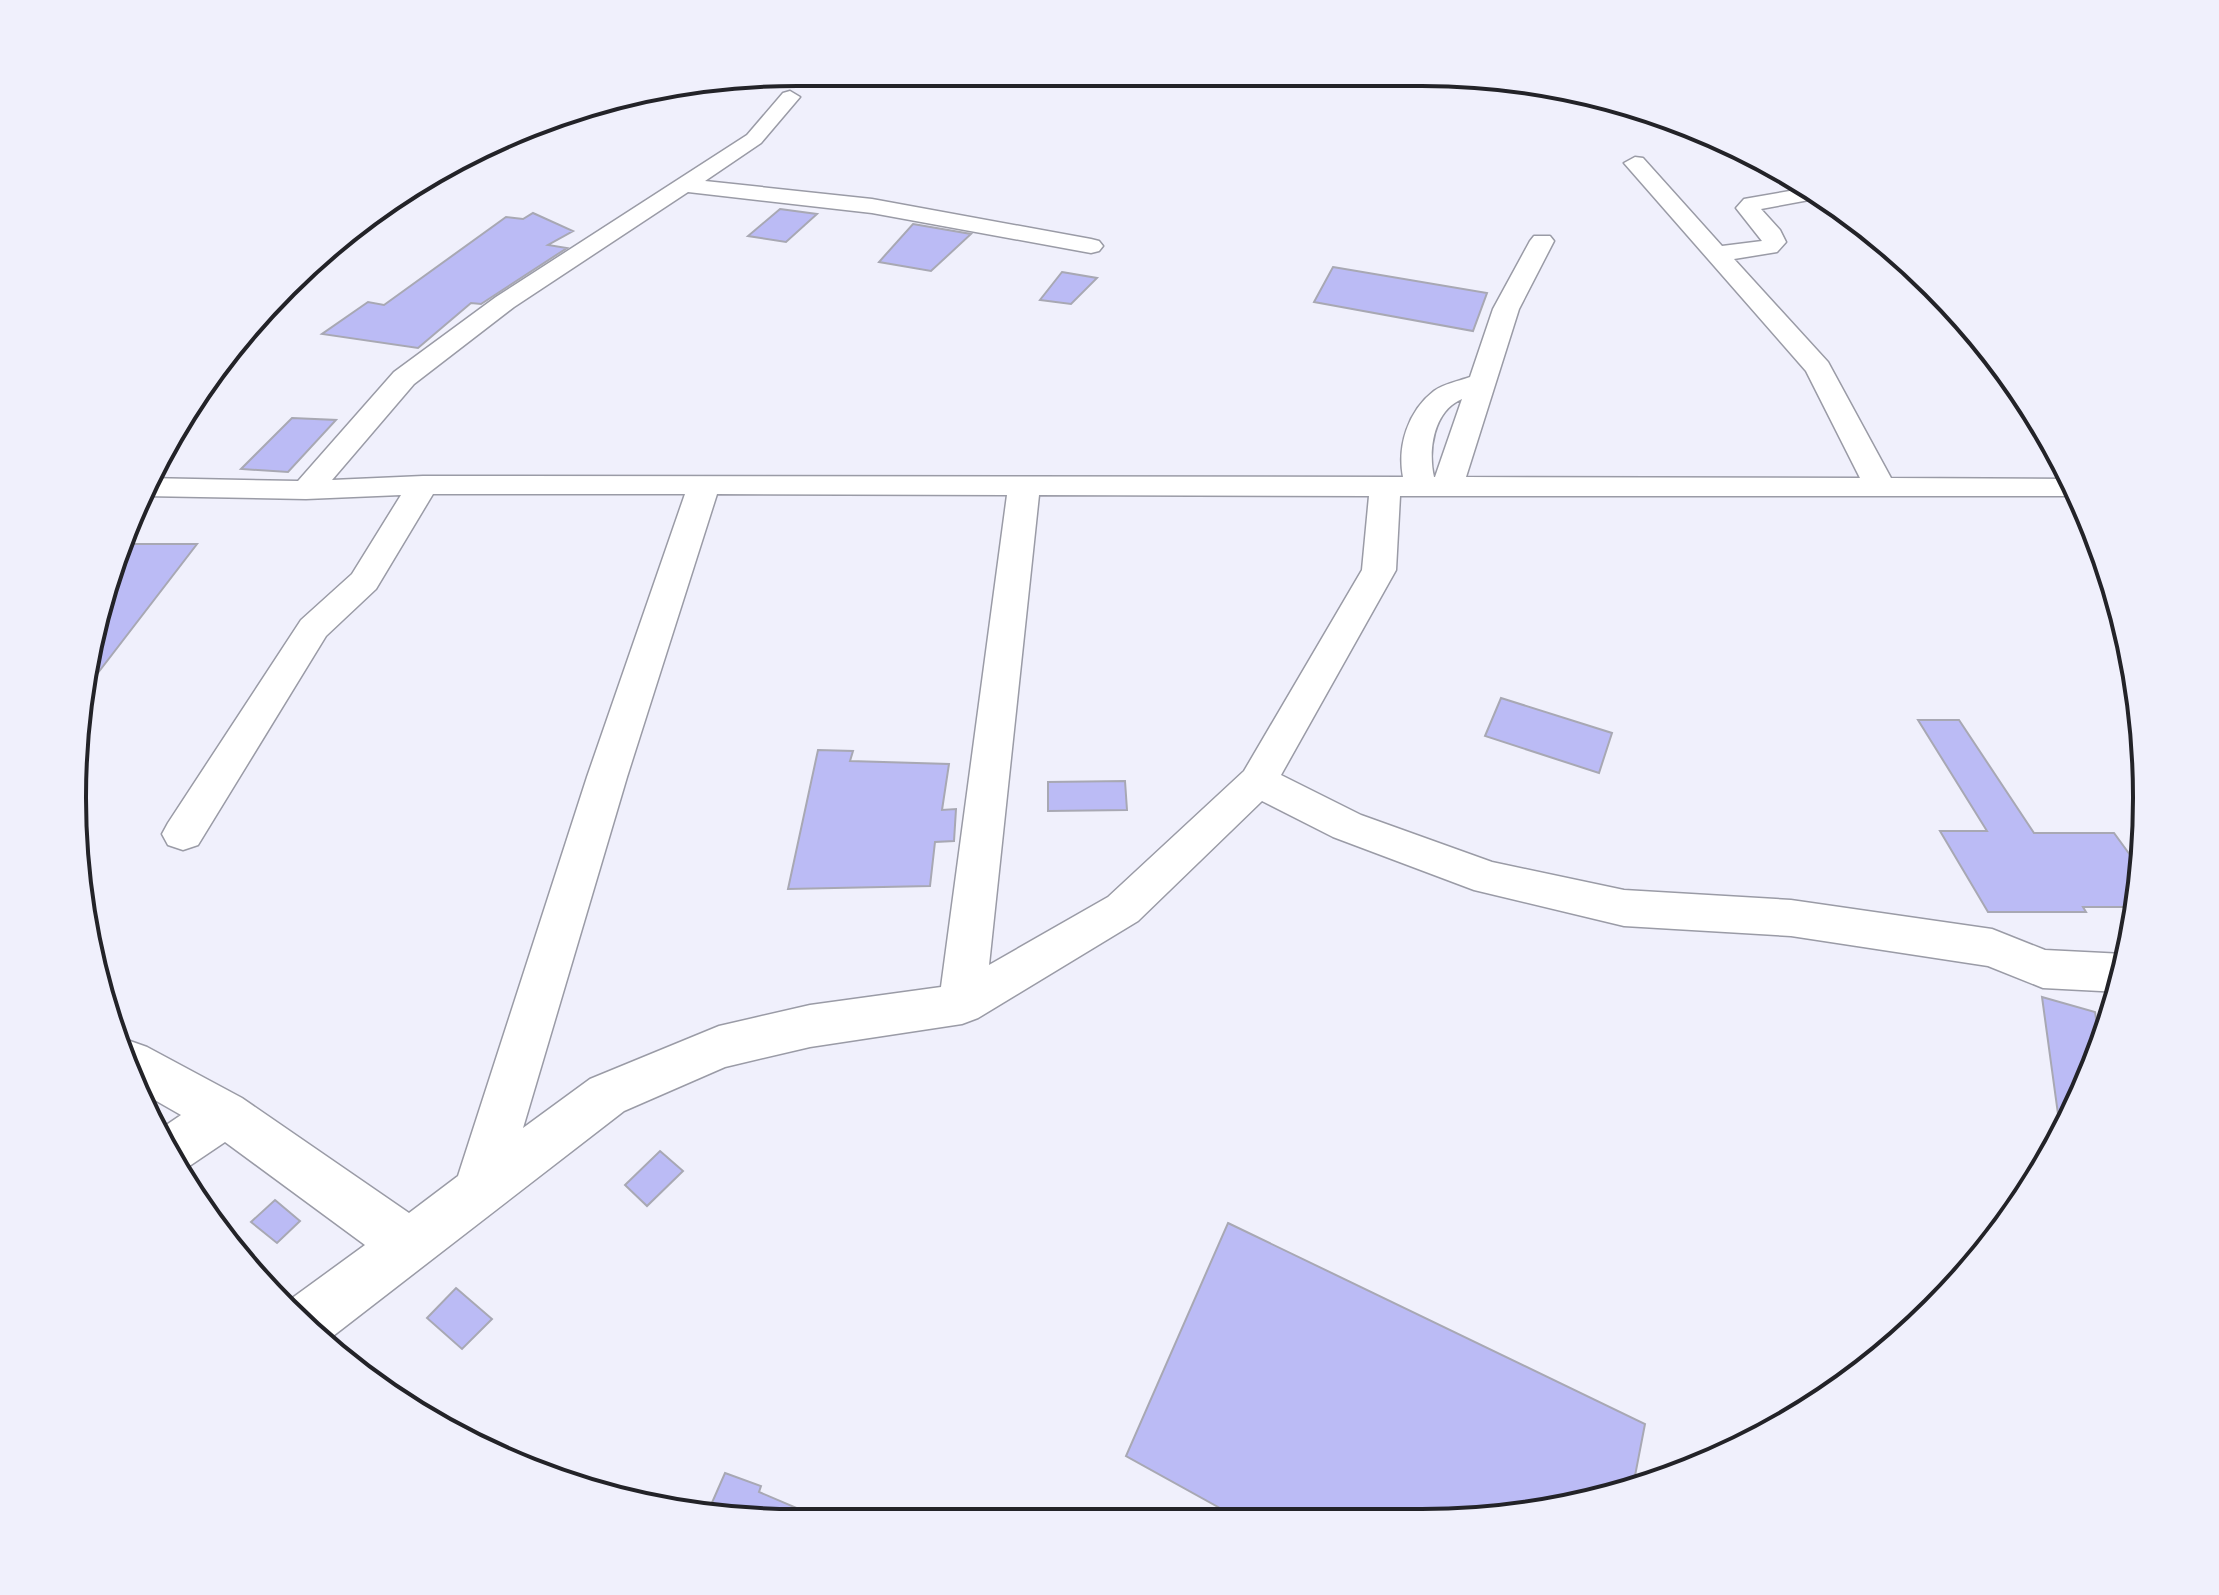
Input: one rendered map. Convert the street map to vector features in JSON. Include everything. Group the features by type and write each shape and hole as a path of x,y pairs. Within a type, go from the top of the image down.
{"street":[{"path":"306,490 404,378 505,302 754,139 790,97"},
{"path":"1635,163 1818,368 1881,488"},
{"path":"686,185 872,206 1091,246"},
{"path":"1718,254 1769,247 1774,242 1772,235 1747,208 1752,204 1800,195"},
{"path":"312,1318 607,1095 719,1047 810,1026 962,1004 1123,909 1258,781 1379,570 1418,485 1482,382 1506,309 1542,241"},
{"path":"1418,485 1414,455 1426,417 1445,396 1482,382"},
{"path":"183,834 313,628 364,581 423,485"},
{"path":"157,487 306,490 423,485 1418,485 2062,488"},
{"path":"479,1191 607,777 704,485"},
{"path":"962,1004 1024,486"},
{"path":"1258,781 1347,826 1489,878 1624,908 1791,918 1992,948 2043,969 2111,972"},
{"path":"139,1067 225,1114 409,1244"},
{"path":"177,1146 225,1114"}],"building":[{"path":"780,209 817,214 786,242 748,236"},
{"path":"533,213 573,231 548,245 567,248 481,304 471,303 418,348 322,334 368,302 384,305 506,217 523,219"},
{"path":"913,224 971,234 931,271 879,262"},
{"path":"1333,267 1487,293 1473,331 1314,302"},
{"path":"1062,272 1097,278 1071,304 1040,300"},
{"path":"292,418 336,420 288,472 241,469"},
{"path":"133,544 197,544 97,673 110,613"},
{"path":"1501,698 1612,733 1599,773 1485,736"},
{"path":"1918,720 1959,720 2034,833 2114,833 2130,855 2124,907 2083,907 2086,912 1988,912 1940,831 1987,831"},
{"path":"818,750 853,751 850,761 949,764 942,810 956,809 954,841 935,842 930,886 788,889"},
{"path":"1125,781 1127,810 1048,811 1048,782"},
{"path":"2042,997 2095,1012 2096,1021 2058,1115"},
{"path":"660,1151 683,1171 647,1206 625,1185"},
{"path":"275,1200 300,1221 277,1243 251,1222"},
{"path":"1228,1223 1645,1424 1635,1476 1560,1495 1468,1507 1222,1509 1126,1456"},
{"path":"456,1288 492,1319 462,1349 427,1318"},
{"path":"725,1473 761,1486 759,1492 799,1509 751,1507 712,1504"}]}
